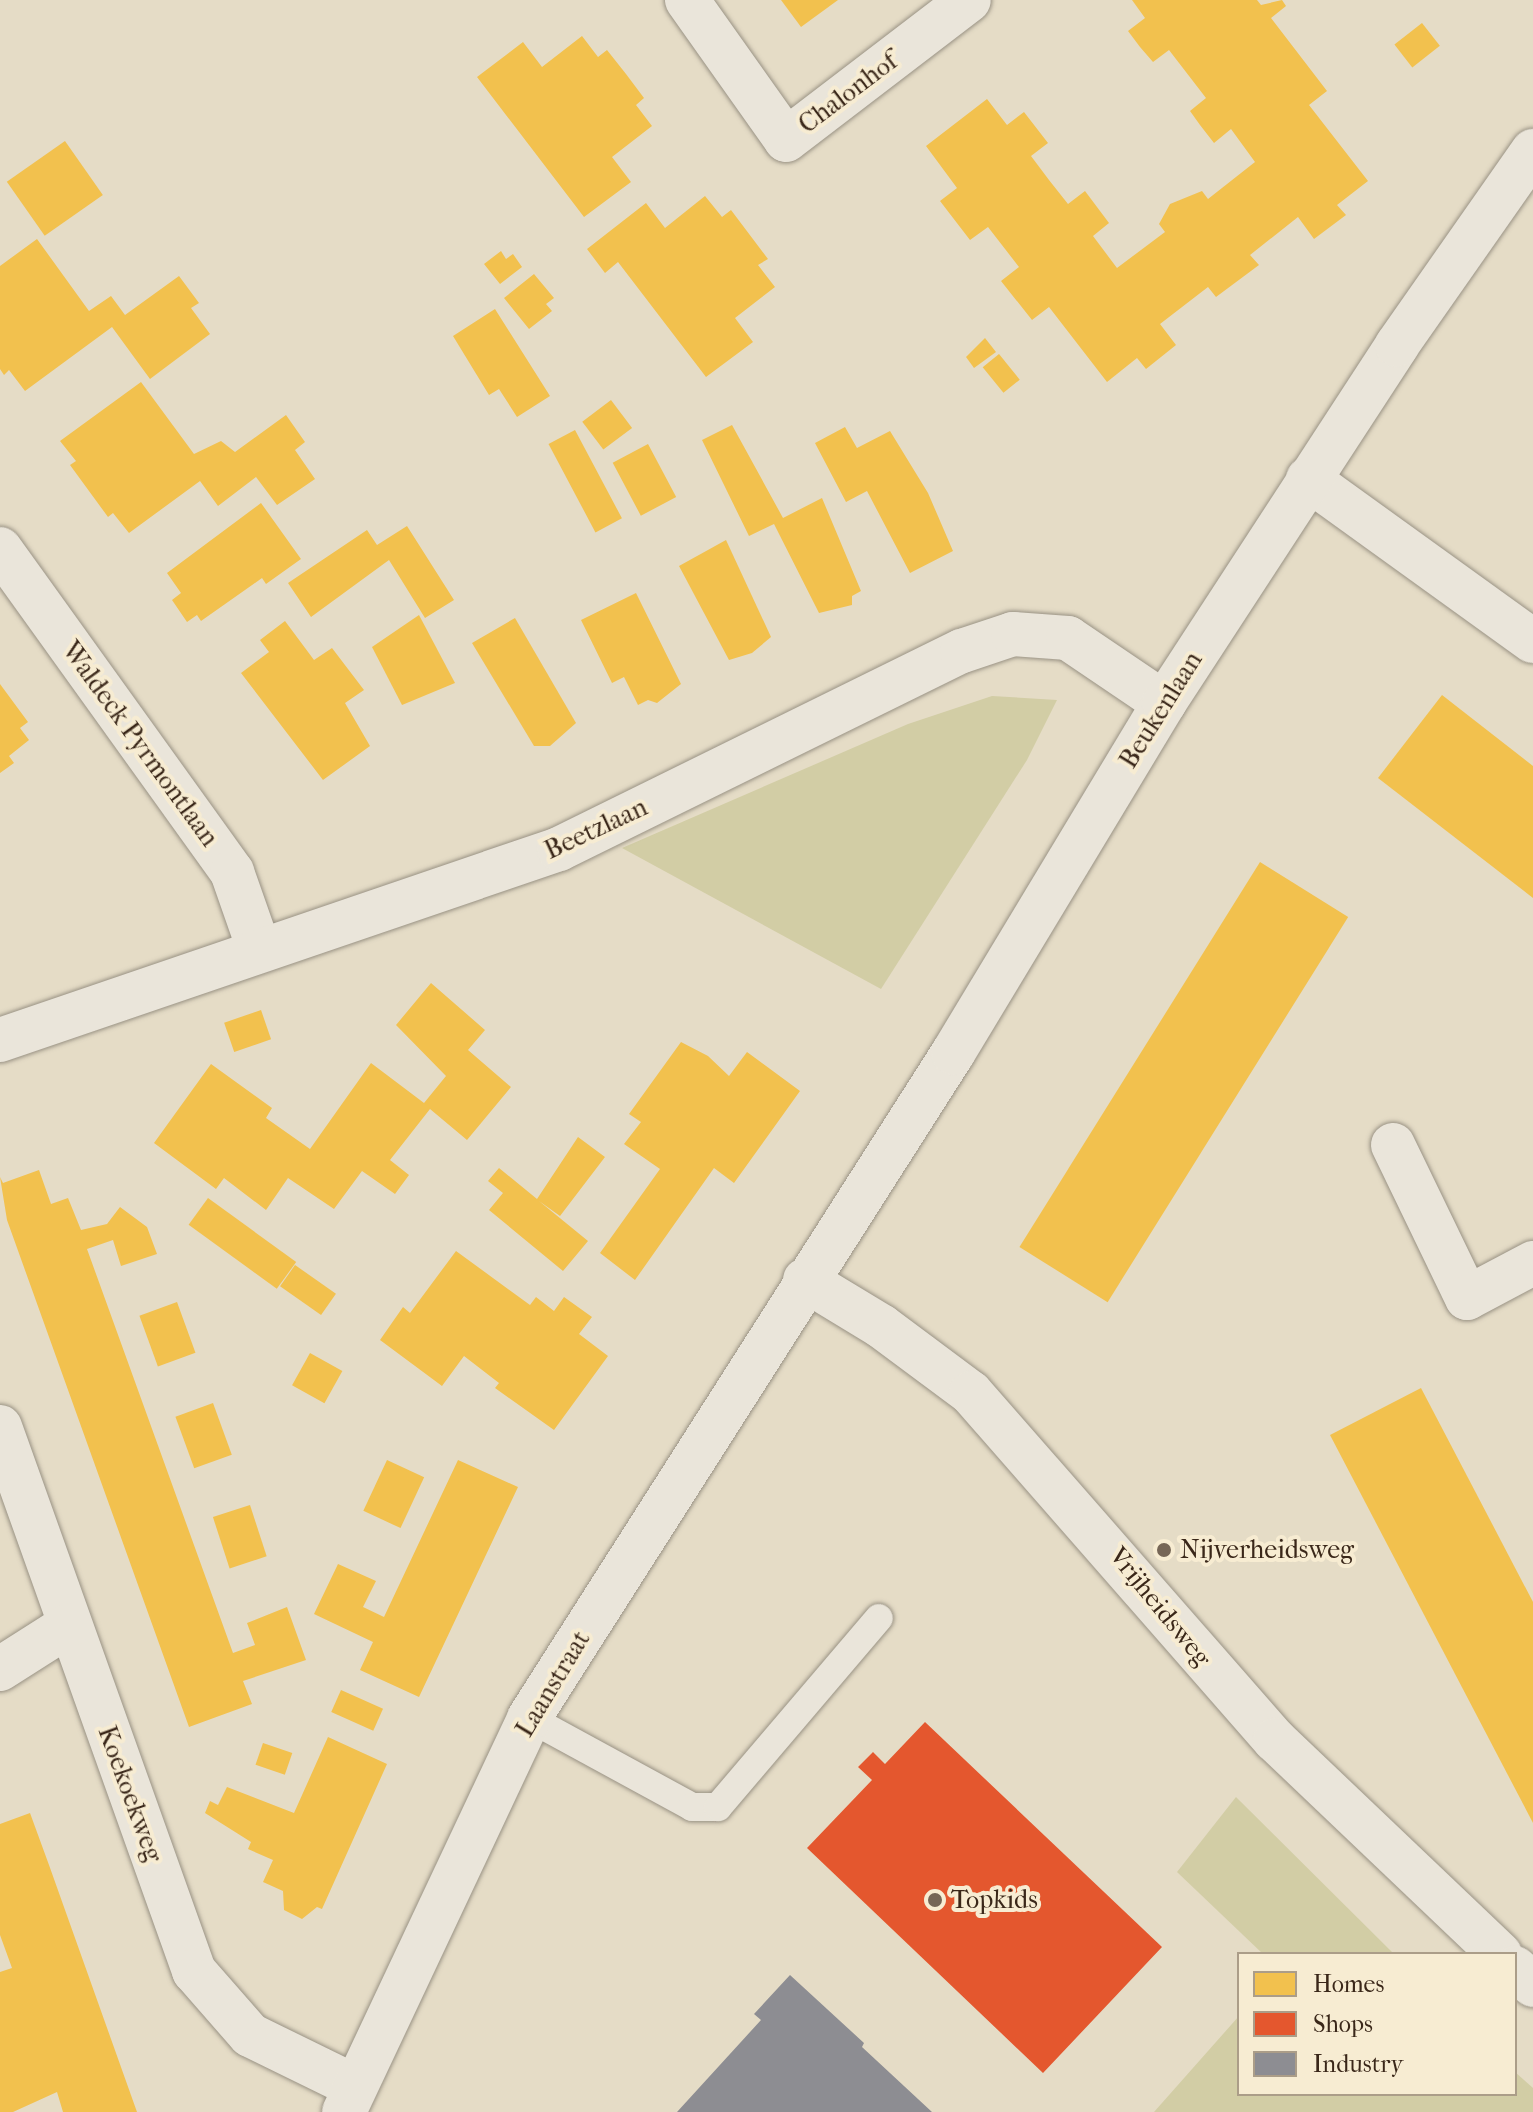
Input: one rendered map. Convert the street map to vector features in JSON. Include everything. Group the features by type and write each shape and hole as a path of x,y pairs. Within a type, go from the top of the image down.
{"street":[{"name":"Chalonhof","path":"687,0 786,140 969,0"},
{"name":"Beukenlaan","path":"805,1280 953,1053 1164,703 1308,479 1533,151"},
{"path":"1308,479 1533,641"},
{"name":"Waldeck Pyrmontlaan","path":"0,549 232,872 259,949"},
{"name":"Beetzlaan","path":"0,1040 559,849 962,651 1013,634 1068,638 1164,703"},
{"path":"1393,1145 1467,1298 1533,1263"},
{"name":"Laanstraat","path":"349,2099 529,1718 805,1280"},
{"name":"Vrijheidsweg","path":"805,1280 881,1326 971,1393 1275,1740 1498,1952"},
{"name":"Koekoekweg","path":"0,1427 194,1971 250,2035 349,2099"},
{"path":"0,1669 69,1625"},
{"path":"1517,1970 1533,1985"}],"lane":[{"path":"529,1718 692,1807 718,1807 879,1618"}],"shaded area":[{"path":"992,696 1057,700 1027,760 881,989 622,848 908,724"},
{"path":"1236,1797 1392,1952 1261,1952 1177,1872"},
{"path":"1237,2018 1237,2096 1517,2096 1517,2074 1533,2088 1533,2112 1154,2112"}],"building: Homes":[{"path":"781,0 838,0 801,27"},
{"path":"1132,0 1257,0 1261,5 1282,0 1286,6 1271,18 1327,91 1309,105 1368,181 1337,205 1346,215 1314,239 1298,217 1250,255 1259,265 1216,297 1208,287 1160,324 1176,345 1146,369 1137,358 1107,382 1049,307 1032,320 1001,281 1019,267 988,227 970,240 940,201 957,188 926,146 987,99 1007,125 1024,112 1048,143 1031,156 1068,204 1085,191 1109,223 1093,236 1117,268 1165,232 1159,224 1170,204 1202,191 1208,199 1255,162 1231,129 1214,143 1200,125 1190,111 1206,98 1169,50 1153,62 1140,47 1128,31 1145,18"},
{"path":"1422,23 1440,46 1412,67 1394,45"},
{"path":"582,36 598,57 607,50 626,74 644,98 636,105 652,126 612,157 631,182 584,217 477,77 523,42 542,67"},
{"path":"65,141 103,195 45,236 7,182"},
{"path":"705,196 722,217 731,210 768,259 758,265 775,287 735,318 753,342 706,377 618,262 605,273 587,249 646,203 665,228"},
{"path":"37,239 89,311 111,296 125,315 179,276 199,303 191,308 210,334 150,379 112,327 25,391 9,370 4,375 0,369 0,266"},
{"path":"501,251 506,259 513,254 522,267 500,284 484,264"},
{"path":"534,274 554,298 546,304 552,311 529,329 504,298"},
{"path":"495,309 550,396 517,417 499,389 489,395 453,336"},
{"path":"985,338 996,352 974,368 966,357"},
{"path":"999,354 1020,380 1003,393 983,367"},
{"path":"141,382 194,454 221,441 235,452 286,415 305,442 295,450 315,479 277,505 256,477 218,506 200,481 129,533 113,513 108,517 70,465 76,461 60,441"},
{"path":"611,400 632,428 603,450 582,422"},
{"path":"732,425 783,518 822,498 861,591 852,596 852,605 819,613 774,524 749,536 702,440"},
{"path":"845,427 857,448 890,431 928,493 953,551 910,573 867,491 846,502 815,443"},
{"path":"575,430 622,518 595,532 549,444"},
{"path":"648,444 676,497 641,516 613,463"},
{"path":"261,503 301,559 266,584 262,578 201,621 197,615 187,622 172,600 181,593 167,573"},
{"path":"407,526 454,600 425,618 389,560 311,617 288,583 367,530 377,545"},
{"path":"726,540 771,637 752,653 729,660 679,566"},
{"path":"636,593 681,684 657,703 648,700 638,705 624,677 612,683 581,620"},
{"path":"419,615 455,683 402,705 372,647"},
{"path":"515,618 576,723 550,746 534,746 472,643"},
{"path":"285,621 314,660 332,648 364,690 345,703 370,746 323,780 241,673 269,652 260,640"},
{"path":"0,684 28,722 20,728 29,740 9,756 14,763 0,773"},
{"path":"1442,695 1533,766 1533,898 1378,778"},
{"path":"1260,862 1348,917 1108,1302 1019,1247"},
{"path":"431,983 485,1030 468,1050 511,1087 467,1140 430,1109 390,1160 409,1175 395,1194 362,1171 334,1209 288,1178 266,1210 224,1178 216,1189 154,1143 211,1064 272,1108 266,1118 310,1149 371,1063 424,1103 446,1076 396,1025"},
{"path":"261,1010 271,1039 234,1052 224,1023"},
{"path":"681,1042 708,1056 729,1076 747,1052 800,1091 734,1183 714,1168 635,1280 600,1253 660,1169 624,1144 641,1122 629,1114"},
{"path":"578,1137 605,1157 560,1216 539,1201 588,1241 563,1271 489,1210 503,1193 488,1181 499,1168 537,1199"},
{"path":"39,1170 51,1204 68,1198 81,1230 107,1224 120,1207 147,1227 157,1254 121,1266 113,1240 87,1249 233,1653 255,1645 247,1623 287,1607 306,1660 243,1681 252,1704 189,1727 7,1220 0,1177 3,1183"},
{"path":"208,1198 296,1262 277,1289 189,1225"},
{"path":"456,1251 530,1305 536,1297 554,1311 564,1297 592,1317 579,1334 608,1356 554,1430 495,1388 499,1383 464,1356 442,1386 380,1340 403,1307 410,1313"},
{"path":"295,1265 336,1294 321,1315 280,1286"},
{"path":"177,1302 195,1353 158,1366 139,1316"},
{"path":"310,1353 342,1371 324,1403 292,1385"},
{"path":"1421,1388 1533,1602 1533,1823 1330,1435"},
{"path":"213,1403 232,1455 194,1468 175,1417"},
{"path":"387,1460 424,1477 400,1528 363,1511"},
{"path":"458,1460 518,1487 419,1697 360,1670 373,1642 314,1614 338,1564 376,1581 363,1607 384,1617"},
{"path":"250,1505 267,1556 230,1568 213,1517"},
{"path":"341,1690 383,1709 373,1731 331,1712"},
{"path":"328,1737 387,1764 322,1909 317,1907 302,1919 284,1910 283,1891 263,1882 273,1860 248,1849 251,1842 205,1813 210,1801 218,1805 227,1787 294,1813"},
{"path":"263,1743 292,1753 285,1775 256,1765"},
{"path":"30,1813 137,2112 63,2112 57,2092 13,2112 0,2112 0,1972 12,1968 0,1935 0,1824"}],"building: Shops":[{"path":"925,1722 1162,1947 1043,2073 807,1848 872,1780 858,1767 873,1752 885,1764"}],"building: Industry":[{"path":"790,1975 864,2043 862,2047 932,2112 677,2112 761,2020 754,2014"}],"place":[{"name":"Nijverheidsweg","path":"1164,1550"},
{"name":"Topkids","path":"935,1900"}]}
